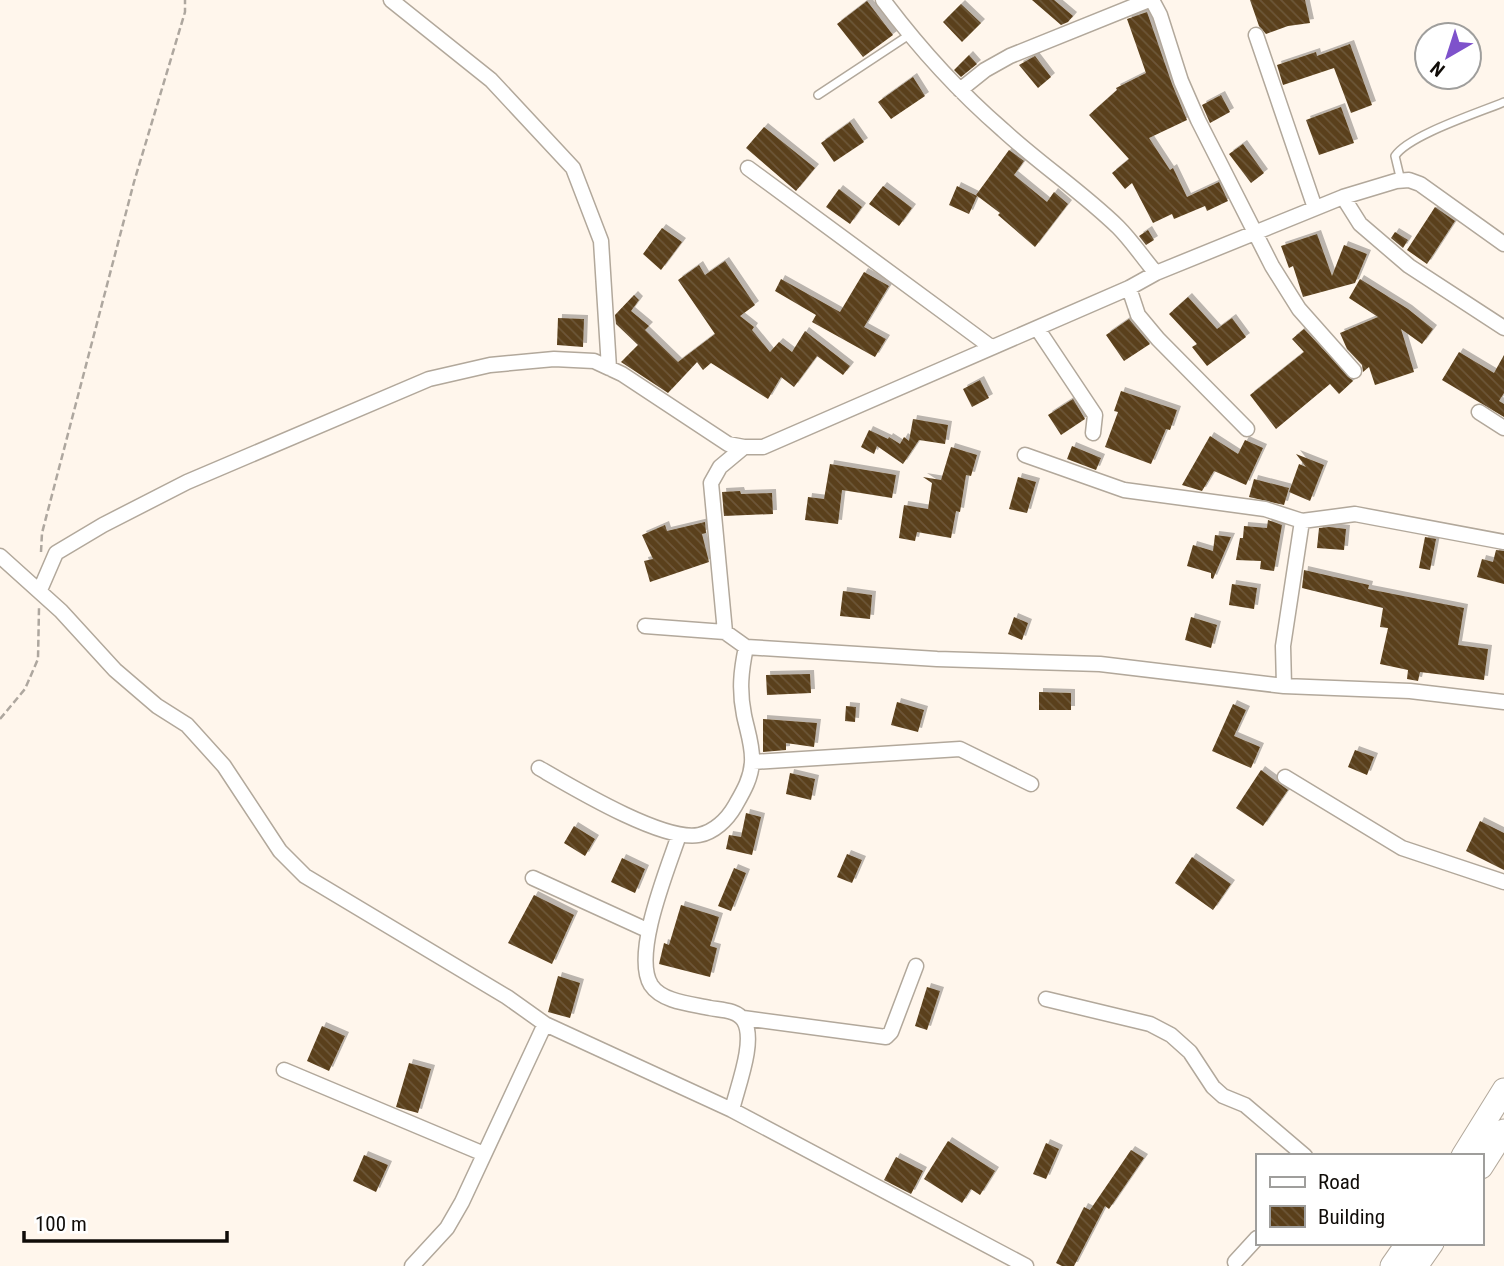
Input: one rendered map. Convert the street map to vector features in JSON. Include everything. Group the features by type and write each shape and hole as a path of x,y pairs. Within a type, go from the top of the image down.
{"main road":[{"path":"1465,1154 1504,1090"},
{"path":"1483,1164 1504,1131"},
{"path":"1392,1266 1407,1245"},
{"path":"1416,1266 1431,1245"}],"street":[{"path":"391,0 491,80 573,168 601,241 608,368"},
{"path":"883,0 909,35 960,90 1004,131 1119,228 1156,273"},
{"path":"960,90 1010,55 1150,0 1160,15 1189,100 1272,266 1299,309 1354,372"},
{"path":"1256,36 1315,208"},
{"path":"748,168 991,347"},
{"path":"40,590 56,553 103,525 187,482 418,383 490,365 554,359 594,361 622,374 728,444 763,446 1129,288 1156,273 1343,197 1401,181 1409,180 1420,184 1504,244"},
{"path":"1343,197 1360,224 1409,266 1504,328"},
{"path":"1129,288 1138,315 1158,339 1247,429"},
{"path":"1037,328 1096,415 1093,433"},
{"path":"1479,412 1504,428"},
{"path":"725,632 711,483 720,467 744,447"},
{"path":"1024,455 1124,490 1265,509 1302,521 1355,514 1504,542"},
{"path":"1283,686 1283,646 1302,521"},
{"path":"0,556 40,590 115,670 157,706 187,725 224,766 280,851 305,876 507,997 545,1024 732,1110 1026,1266"},
{"path":"645,626 725,632 747,647 937,659 1100,664 1283,686 1410,691 1504,702"},
{"path":"539,768 605,806 679,835 697,836 714,830 732,811 748,783 752,762 740,673 747,647"},
{"path":"752,762 960,749 1031,784"},
{"path":"1284,777 1402,848 1504,882"},
{"path":"679,835 647,930 647,969 651,985 675,1001 733,1012 743,1018 886,1037 891,1032 916,966"},
{"path":"533,878 647,930"},
{"path":"1046,999 1150,1024 1171,1035 1189,1052 1213,1087 1223,1096 1245,1105 1303,1154"},
{"path":"732,1110 747,1052 747,1028 743,1018"},
{"path":"412,1266 447,1228 545,1024"},
{"path":"284,1070 484,1154"},
{"path":"1235,1262 1256,1239"}],"lane":[{"path":"818,95 909,35"},
{"path":"1401,181 1395,156 1400,149 1419,138 1504,102"}],"path":[{"path":"41,556 42,533 134,182 185,12 185,0"},
{"path":"0,719 24,689 38,659 40,590"}],"building":[{"path":"1032,0 1054,0 1073,16 1061,25"},
{"path":"1250,0 1305,0 1310,23 1288,26 1266,34 1259,26"},
{"path":"867,1 893,35 863,57 837,24"},
{"path":"961,4 981,23 962,42 943,22"},
{"path":"1147,12 1187,120 1149,138 1170,170 1173,168 1187,197 1219,182 1228,201 1207,211 1205,206 1174,219 1172,214 1153,223 1132,183 1125,189 1112,173 1129,159 1089,115 1117,90 1116,88 1146,73 1127,19"},
{"path":"1350,44 1372,105 1351,113 1334,68 1283,85 1277,65 1316,52 1317,56"},
{"path":"969,55 977,64 961,77 954,70"},
{"path":"1035,56 1051,77 1038,88 1019,65"},
{"path":"913,77 925,96 891,119 878,102"},
{"path":"1221,95 1230,112 1210,123 1202,105"},
{"path":"1341,107 1354,143 1319,155 1306,120"},
{"path":"850,122 864,142 834,162 821,143"},
{"path":"764,127 815,168 796,191 746,148"},
{"path":"1243,144 1264,173 1251,183 1229,154"},
{"path":"1009,150 1024,161 1014,175 1047,202 1054,192 1068,204 1035,247 998,215 1000,213 976,195"},
{"path":"883,186 912,208 899,226 869,204"},
{"path":"957,186 977,196 969,214 949,205"},
{"path":"839,189 862,207 850,224 826,207"},
{"path":"1435,207 1455,221 1427,264 1407,250"},
{"path":"662,228 682,242 661,270 643,254"},
{"path":"1148,230 1154,240 1146,245 1139,236"},
{"path":"1395,232 1408,240 1403,248 1391,238"},
{"path":"1317,234 1332,276 1344,245 1367,254 1355,283 1303,297 1293,266 1289,268 1281,246"},
{"path":"725,261 755,305 740,316 754,327 752,330 770,352 779,342 792,352 805,331 850,366 843,375 817,356 794,387 781,377 768,399 711,363 703,370 697,362 668,393 621,362 638,345 616,324 615,315 634,295 639,300 631,311 649,326 645,330 678,362 715,334 678,280 699,265 705,275"},
{"path":"864,272 889,286 864,327 886,339 875,357 812,322 816,315 775,291 781,279 840,312"},
{"path":"1360,279 1408,309 1433,329 1422,344 1401,329 1414,372 1375,385 1369,367 1363,372 1362,365 1347,349 1340,333 1378,317 1349,298"},
{"path":"1188,297 1217,329 1232,318 1246,337 1207,366 1192,347 1197,344 1169,314"},
{"path":"558,318 584,319 583,347 557,345"},
{"path":"1129,319 1150,344 1124,361 1106,335"},
{"path":"1304,329 1353,381 1339,394 1330,384 1276,429 1250,395 1304,352 1292,339"},
{"path":"1459,352 1494,373 1504,355 1504,393 1499,401 1504,404 1504,417 1442,380"},
{"path":"980,380 989,398 972,407 963,389"},
{"path":"1121,391 1177,410 1170,430 1166,429 1151,464 1105,447 1118,412 1114,411"},
{"path":"1073,399 1085,419 1061,435 1048,415"},
{"path":"913,419 948,425 945,444 919,440 903,464 877,446 874,454 861,447 869,430 900,444 904,437 909,441"},
{"path":"1210,436 1238,454 1245,440 1263,448 1246,485 1214,471 1202,491 1182,485"},
{"path":"1072,446 1101,458 1096,470 1067,459"},
{"path":"951,447 977,455 971,476 966,475 960,512 956,511 951,538 917,532 915,541 899,538 904,505 928,509 932,483 923,477 941,480"},
{"path":"1296,454 1324,465 1310,501 1289,492 1299,464 1306,467"},
{"path":"830,464 896,475 892,498 842,490 838,524 805,520 808,497 824,499"},
{"path":"1018,477 1036,482 1027,513 1009,509"},
{"path":"1254,479 1289,488 1284,505 1249,497"},
{"path":"740,491 741,494 772,493 773,514 724,516 722,492"},
{"path":"1268,520 1282,525 1274,571 1260,569 1261,561 1236,560 1244,526 1267,528"},
{"path":"705,522 706,533 702,534 709,562 650,582 644,561 653,559 642,535 665,525 667,531"},
{"path":"1319,528 1346,529 1344,550 1317,548"},
{"path":"1215,535 1231,537 1213,579 1211,573 1187,566 1193,545 1213,551"},
{"path":"1425,537 1436,539 1430,570 1419,568"},
{"path":"1496,550 1504,551 1504,584 1477,577 1482,559 1493,562"},
{"path":"1304,570 1369,585 1368,589 1464,608 1458,645 1488,649 1484,680 1420,672 1418,681 1407,679 1408,670 1380,664 1388,628 1380,627 1383,608 1302,588"},
{"path":"1232,584 1257,588 1254,609 1229,605"},
{"path":"843,591 872,595 870,619 840,616"},
{"path":"1014,617 1028,623 1022,640 1008,634"},
{"path":"1191,617 1217,625 1211,648 1185,640"},
{"path":"810,674 811,693 767,695 766,675"},
{"path":"1039,692 1071,693 1071,710 1039,710"},
{"path":"897,702 924,710 918,732 891,725"},
{"path":"1233,704 1246,710 1234,736 1260,747 1251,768 1212,751"},
{"path":"846,706 856,707 855,722 845,721"},
{"path":"763,719 817,723 814,747 786,743 786,750 763,752"},
{"path":"1355,750 1374,757 1367,775 1348,767"},
{"path":"1261,770 1288,790 1263,826 1236,808"},
{"path":"790,773 815,779 811,800 786,794"},
{"path":"746,813 761,817 752,855 726,849 729,835 741,837"},
{"path":"1480,821 1504,833 1504,870 1466,851"},
{"path":"574,826 595,839 585,856 564,843"},
{"path":"847,854 862,860 852,883 837,877"},
{"path":"1192,857 1231,884 1213,910 1175,883"},
{"path":"622,858 645,869 635,893 611,882"},
{"path":"734,868 746,873 731,911 718,906"},
{"path":"534,895 574,915 552,964 508,943"},
{"path":"681,905 719,917 710,946 717,948 710,977 659,964 664,943 669,945"},
{"path":"558,976 580,983 570,1018 548,1012"},
{"path":"927,987 940,991 927,1030 915,1026"},
{"path":"322,1026 345,1036 329,1071 307,1061"},
{"path":"409,1063 431,1069 418,1113 396,1107"},
{"path":"948,1141 995,1171 980,1195 971,1189 962,1203 924,1179"},
{"path":"1046,1143 1059,1149 1046,1179 1033,1174"},
{"path":"1131,1150 1144,1158 1109,1209 1105,1206 1074,1266 1056,1263 1084,1207 1090,1210"},
{"path":"364,1155 388,1165 376,1192 353,1181"},
{"path":"896,1157 923,1171 911,1194 884,1180"}]}
